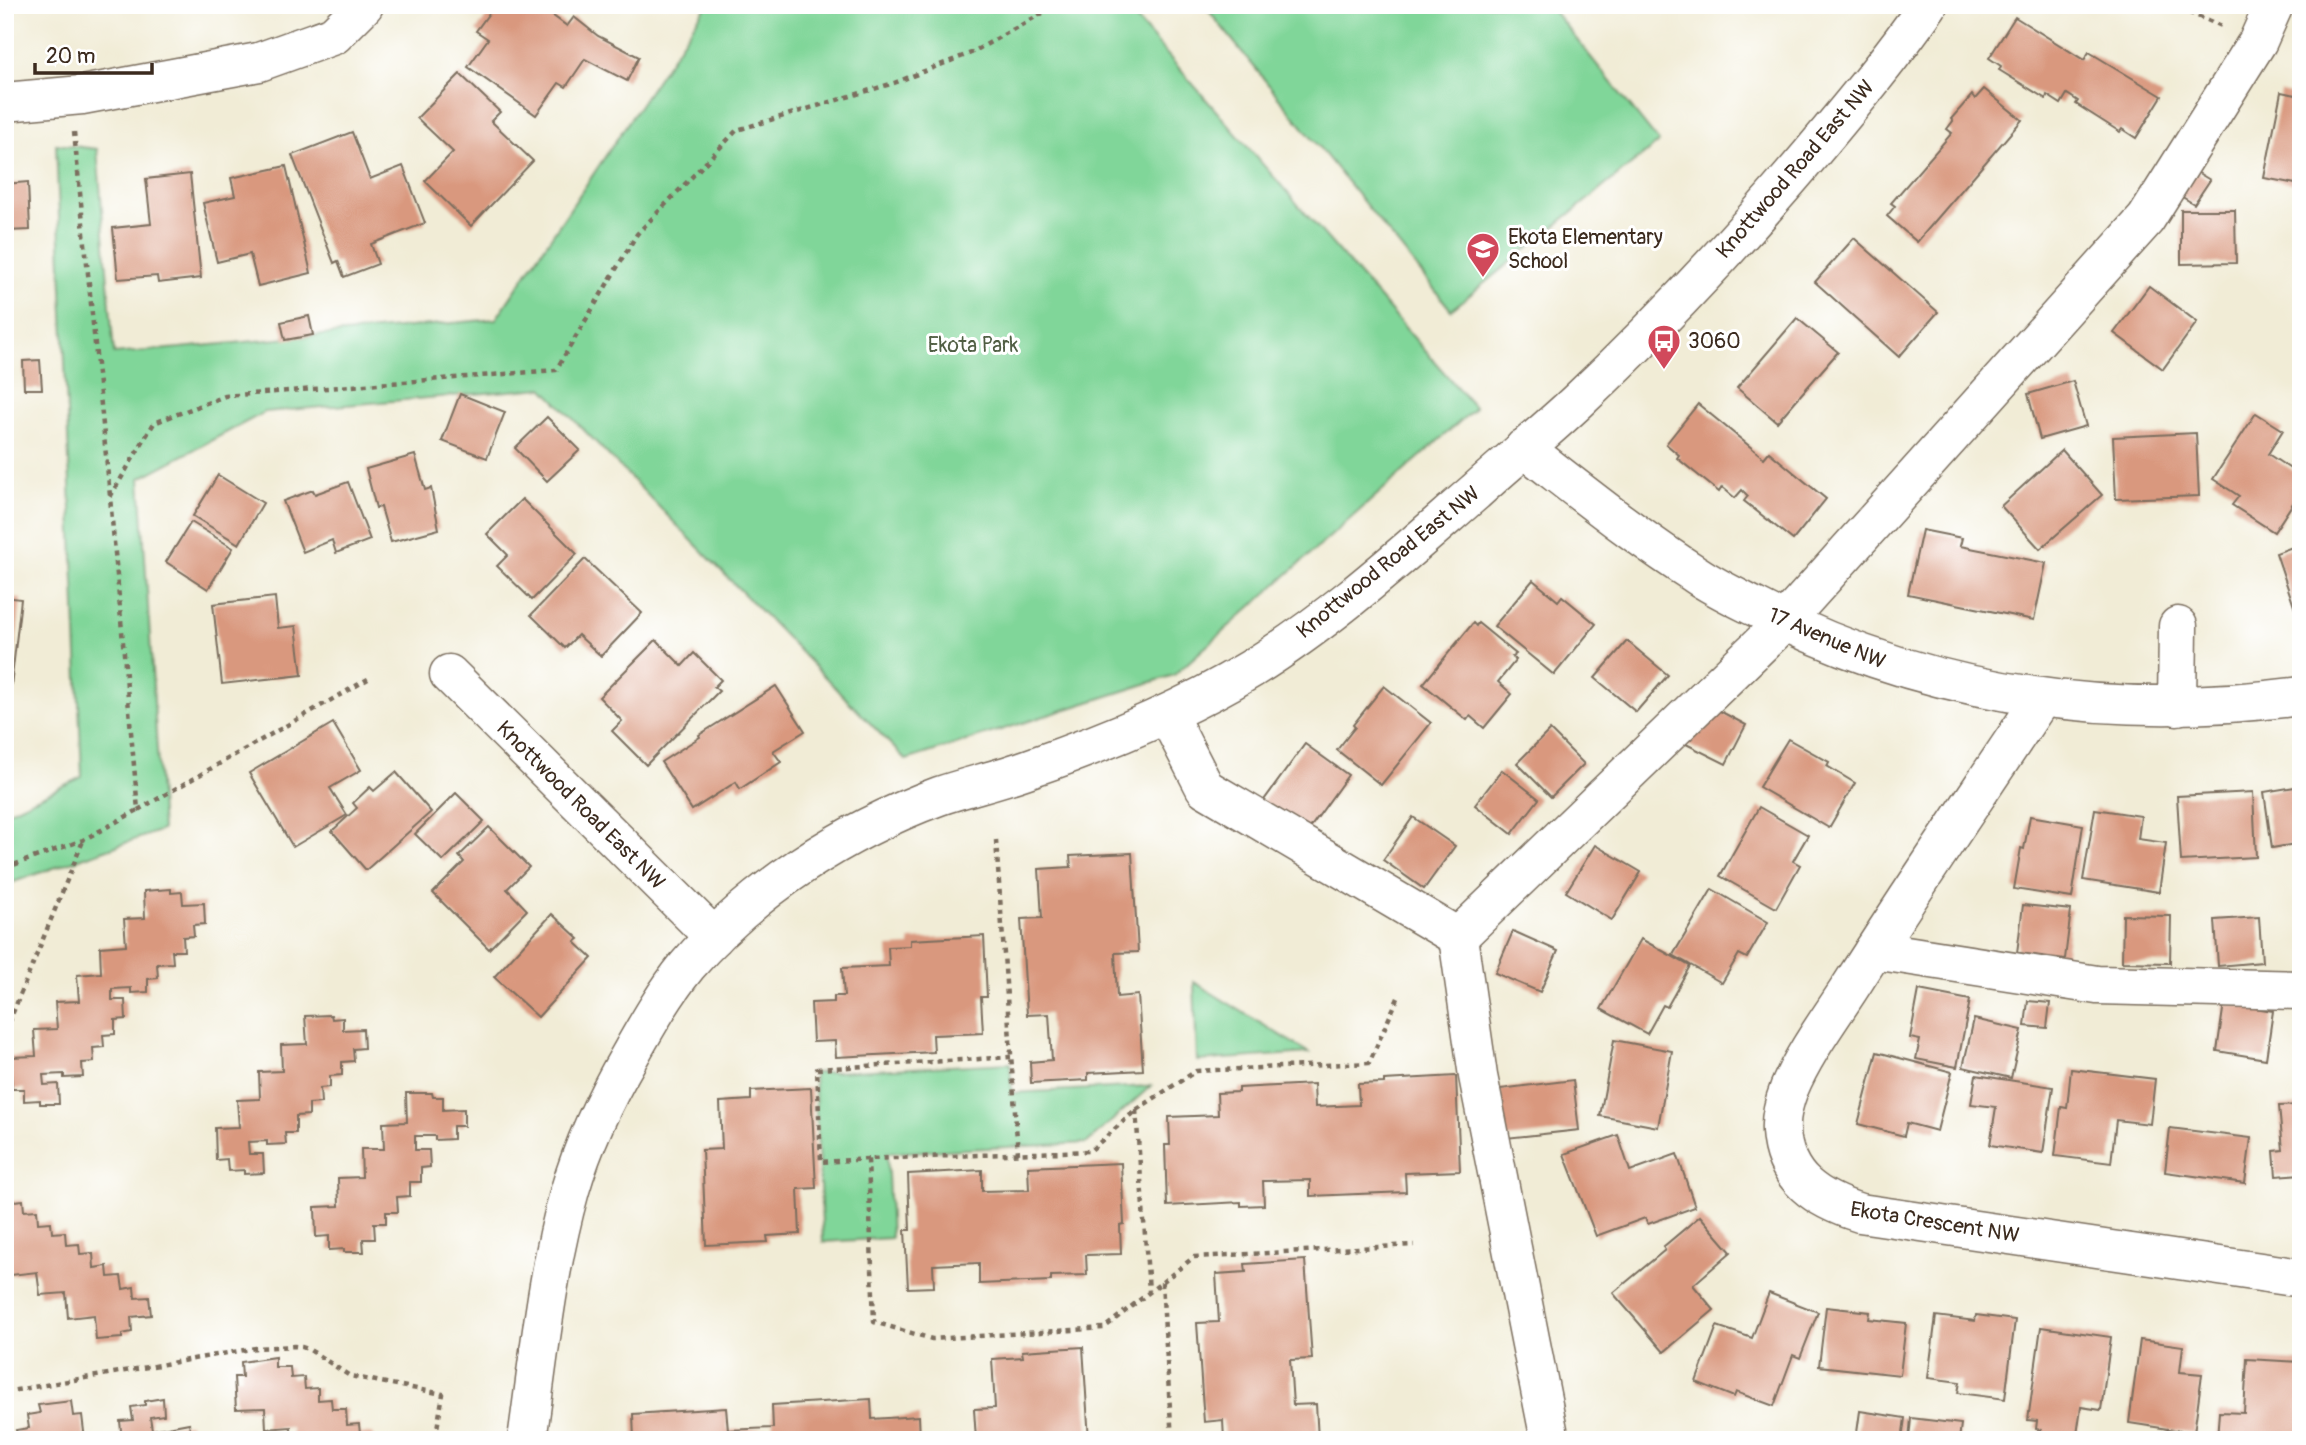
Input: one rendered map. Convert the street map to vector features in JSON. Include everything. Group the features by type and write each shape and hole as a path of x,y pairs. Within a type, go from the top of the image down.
{"street":[{"path":"5,102 82,95 259,62 334,35 364,5"},
{"name":"Knottwood Road East NW","path":"527,1440 557,1242 570,1189 588,1136 618,1074 654,1013 683,971 714,937 752,901 857,834 940,796 1067,755 1167,714 1250,670 1309,630 1416,544 1625,356 1756,218 1902,43 1928,5"},
{"path":"1458,937 1784,622 2146,219 2258,41 2274,5"},
{"name":"17 Avenue NW","path":"1524,449 1644,540 1697,576 1784,622 1846,649 1901,668 1962,684 2041,699 2177,706 2248,703 2301,696"},
{"path":"2177,706 2178,626"},
{"name":"Knottwood Road East NW","path":"449,674 714,937"},
{"name":"Ekota Crescent NW","path":"2041,699 1874,950 1798,1071 1783,1110 1781,1129 1791,1166 1809,1190 1831,1204 1860,1213 2301,1278"},
{"path":"1167,714 1205,788 1458,937"},
{"path":"1458,937 1478,1076 1550,1440"},
{"path":"1874,950 2096,985 2301,990"}],"path":[{"path":"110,497 154,423 225,396 556,370 637,234 737,130 894,83 933,68 971,53 1057,5"},
{"path":"74,124 138,810"},
{"path":"5,868 83,840 368,680"},
{"path":"5,1032 83,840"},
{"path":"996,840 1018,1154"},
{"path":"1011,1057 817,1069 821,1162 1090,1152 1136,1110 1196,1071 1368,1063 1398,998"},
{"path":"1136,1110 1149,1292"},
{"path":"868,1159 874,1322 932,1339 1104,1328 1194,1257 1414,1245"},
{"path":"1162,1282 1172,1440"},
{"path":"5,1392 256,1348 294,1346 310,1350 350,1376 443,1394 435,1440"}],"green space":[{"name":"Ekota Park","path":"707,5 1124,5 1475,408 1174,675 906,760 543,388 265,412 140,478 162,830 5,885 5,813 82,777 56,144 97,149 114,354 496,319"},
{"path":"1204,5 1549,5 1659,142 1451,310"},
{"path":"1194,982 1309,1053 1197,1061"},
{"path":"1010,1063 1012,1093 1151,1086 1087,1143 887,1153 891,1238 823,1242 814,1073"}],"building":[{"path":"495,5 538,5 567,26 574,17 598,36 639,57 627,81 585,59 566,87 559,83 536,115 468,67 488,39 476,31"},
{"path":"2015,17 2084,60 2089,52 2162,96 2136,138 2122,129 2120,132 2076,104 2078,101 2067,94 2061,104 2047,95 2046,99 1999,70 2001,66 1989,58"},
{"path":"460,74 500,112 491,121 533,161 471,226 425,181 453,152 417,118"},
{"path":"1984,89 2022,120 1917,242 1887,216 1895,206 1891,203 1952,133 1947,129 1953,121 1951,119 1972,95 1975,99"},
{"path":"2281,92 2301,96 2301,185 2264,178"},
{"path":"352,132 370,179 403,166 425,223 371,244 378,264 344,277 338,261 334,263 292,155"},
{"path":"286,166 311,273 258,286 250,254 217,262 203,203 235,196 231,178"},
{"path":"2190,168 2210,180 2194,204 2174,192"},
{"path":"190,174 201,278 158,283 157,276 118,279 113,228 151,224 146,179"},
{"path":"28,182 30,230 5,231 5,184"},
{"path":"2181,210 2235,210 2236,263 2181,264"},
{"path":"1854,238 1938,312 1899,357 1815,282"},
{"path":"2149,286 2197,322 2163,369 2114,333"},
{"path":"309,316 313,335 285,340 281,322"},
{"path":"1797,318 1838,352 1777,422 1737,388"},
{"path":"40,360 42,389 24,389 23,361"},
{"path":"2073,381 2086,426 2040,439 2028,394"},
{"path":"460,394 505,412 487,458 442,441"},
{"path":"1698,404 1764,458 1769,452 1826,499 1793,540 1744,501 1748,496 1742,490 1735,498 1722,487 1719,492 1677,458 1679,455 1666,444"},
{"path":"2256,413 2283,430 2268,454 2301,476 2301,491 2274,532 2232,505 2239,496 2213,479"},
{"path":"547,417 580,450 547,481 515,448"},
{"path":"2196,433 2199,496 2116,499 2113,437"},
{"path":"2062,450 2102,495 2040,549 2001,506"},
{"path":"415,455 425,490 431,488 439,529 391,542 381,507 376,508 366,469"},
{"path":"218,475 263,503 239,544 193,516"},
{"path":"348,482 370,540 336,553 332,540 303,552 283,501 313,490 315,494"},
{"path":"522,499 577,554 532,600 497,566 508,555 487,534"},
{"path":"191,522 233,548 208,589 166,562"},
{"path":"1922,530 1962,538 1960,546 2046,563 2034,620 1908,594"},
{"path":"2301,544 2301,611 2296,612 2276,553"},
{"path":"585,559 642,613 601,656 578,635 565,648 531,615"},
{"path":"1533,580 1558,601 1562,596 1596,624 1554,675 1494,626"},
{"path":"5,597 21,599 11,686 5,685"},
{"path":"275,597 278,628 296,626 302,675 222,684 213,604"},
{"path":"1473,623 1476,626 1478,623 1516,654 1512,657 1516,660 1498,682 1512,694 1484,728 1470,716 1467,720 1423,684"},
{"path":"656,640 682,666 694,653 721,680 714,687 719,691 646,765 612,731 622,721 599,697"},
{"path":"1627,641 1668,675 1636,712 1595,678"},
{"path":"776,686 805,731 773,751 781,762 740,789 736,782 692,810 661,762"},
{"path":"1384,686 1431,723 1381,785 1337,750"},
{"path":"1705,703 1746,725 1726,764 1684,743"},
{"path":"333,723 361,770 330,788 347,815 293,847 249,773"},
{"path":"1550,730 1584,764 1551,797 1517,763"},
{"path":"1788,739 1829,762 1827,766 1855,783 1829,828 1759,787"},
{"path":"1305,744 1348,775 1302,839 1259,807"},
{"path":"1502,770 1539,799 1512,834 1475,805"},
{"path":"396,772 431,812 366,870 332,831 357,808 353,803 370,787 374,791"},
{"path":"2301,786 2301,843 2272,848 2264,792"},
{"path":"2253,792 2256,857 2181,861 2177,796"},
{"path":"456,793 484,821 443,861 415,834"},
{"path":"1759,807 1808,835 1793,861 1800,865 1776,908 1720,876"},
{"path":"2095,809 2141,816 2138,839 2166,843 2159,892 2083,880"},
{"path":"2030,816 2083,825 2072,898 2014,889"},
{"path":"1413,817 1455,846 1424,889 1383,860"},
{"path":"489,827 529,867 507,889 527,910 489,949 433,893 464,862 459,856"},
{"path":"1595,845 1641,872 1612,920 1566,892"},
{"path":"1132,853 1138,952 1115,953 1117,997 1138,995 1143,1070 1088,1073 1088,1080 1031,1083 1030,1062 1052,1060 1049,1014 1027,1015 1021,919 1042,918 1039,869 1071,867 1070,856"},
{"path":"171,889 171,893 182,892 183,904 204,903 205,924 193,925 194,936 183,937 184,951 172,951 173,963 157,964 158,978 148,979 148,992 131,993 131,988 112,989 112,1000 125,1000 126,1019 115,1020 115,1034 103,1035 104,1047 93,1048 94,1062 82,1063 83,1077 43,1075 44,1085 58,1084 59,1104 40,1104 40,1100 24,1101 24,1089 12,1089 10,1057 36,1056 34,1030 57,1029 55,1002 79,1001 77,975 101,973 100,947 126,945 124,919 145,918 144,891"},
{"path":"1712,889 1768,922 1747,958 1739,954 1722,983 1673,955"},
{"path":"2023,905 2071,910 2065,959 2017,953"},
{"path":"552,914 579,939 575,942 592,958 538,1017 494,977"},
{"path":"2123,915 2171,916 2170,963 2122,962"},
{"path":"2259,917 2262,962 2218,966 2215,920"},
{"path":"1513,931 1558,951 1540,992 1495,973"},
{"path":"984,936 987,997 981,997 983,1033 933,1035 934,1052 836,1057 835,1041 813,1042 811,1003 834,1002 834,996 844,996 842,968 889,966 888,947 910,946 910,940"},
{"path":"1641,939 1690,966 1667,1007 1663,1005 1647,1034 1601,1009"},
{"path":"1919,990 1970,1000 1957,1067 1916,1059 1920,1040 1910,1038"},
{"path":"2028,1001 2050,1003 2047,1028 2025,1026"},
{"path":"2224,1003 2273,1011 2266,1059 2217,1051"},
{"path":"331,1015 332,1019 343,1018 343,1030 363,1029 364,1048 353,1049 354,1061 342,1062 342,1075 330,1076 330,1087 320,1088 321,1103 309,1104 309,1115 296,1116 296,1133 285,1133 286,1144 248,1142 249,1154 263,1154 264,1173 244,1174 244,1170 228,1171 227,1159 216,1160 215,1128 239,1127 237,1100 260,1099 259,1072 282,1071 281,1045 307,1044 305,1016"},
{"path":"1974,1019 2022,1030 2011,1078 1963,1067"},
{"path":"1614,1040 1672,1051 1658,1127 1600,1116"},
{"path":"1877,1052 1952,1072 1937,1131 1907,1123 1904,1136 1858,1124"},
{"path":"2071,1069 2155,1079 2150,1124 2116,1120 2111,1163 2055,1156 2061,1107 2067,1108"},
{"path":"1976,1075 2053,1087 2043,1153 1990,1145 1996,1107 1971,1104"},
{"path":"1456,1076 1460,1171 1405,1173 1406,1192 1310,1196 1310,1180 1263,1181 1264,1205 1241,1206 1241,1202 1167,1206 1165,1145 1170,1145 1169,1117 1218,1115 1217,1093 1239,1092 1239,1088 1314,1084 1315,1107 1359,1105 1358,1084"},
{"path":"1573,1080 1579,1130 1506,1138 1500,1089"},
{"path":"811,1088 816,1188 798,1189 800,1234 767,1236 768,1242 706,1245 702,1150 722,1149 720,1102 751,1100 751,1091"},
{"path":"406,1093 432,1093 433,1097 443,1097 443,1110 464,1109 464,1126 453,1126 453,1139 435,1140 435,1136 415,1136 415,1150 429,1150 430,1167 421,1168 421,1182 410,1182 410,1196 397,1197 398,1212 386,1212 386,1223 374,1223 375,1239 363,1239 364,1252 329,1250 329,1236 316,1237 315,1207 339,1206 338,1178 362,1177 361,1149 384,1149 383,1123 407,1122"},
{"path":"2301,1105 2301,1174 2276,1176 2274,1151 2283,1150 2279,1106"},
{"path":"2170,1128 2251,1138 2245,1183 2165,1172"},
{"path":"1618,1135 1630,1171 1677,1154 1695,1207 1648,1224 1645,1218 1596,1236 1564,1154"},
{"path":"1121,1163 1124,1224 1120,1225 1121,1254 1086,1255 1087,1275 1051,1276 1051,1281 979,1284 979,1263 933,1265 934,1287 908,1288 905,1230 910,1230 908,1174 982,1170 982,1191 1029,1190 1028,1167"},
{"path":"23,1200 24,1211 37,1210 38,1223 51,1222 52,1233 65,1232 66,1245 79,1244 80,1254 93,1253 94,1268 107,1266 108,1277 121,1276 123,1289 134,1287 135,1298 149,1297 151,1315 131,1317 132,1332 122,1334 122,1338 96,1340 94,1315 68,1318 66,1293 40,1295 37,1272 11,1275 9,1250 5,1250 5,1202"},
{"path":"1700,1216 1731,1252 1693,1285 1714,1310 1664,1352 1613,1293 1665,1250 1663,1247"},
{"path":"1305,1260 1312,1359 1290,1360 1293,1405 1316,1404 1318,1440 1224,1440 1223,1420 1204,1422 1197,1323 1219,1322 1216,1274 1246,1272 1245,1264"},
{"path":"1769,1293 1818,1312 1800,1358 1793,1355 1774,1406 1736,1392 1734,1397 1696,1382 1717,1326 1752,1338"},
{"path":"1826,1307 1870,1312 1869,1319 1906,1323 1900,1375 1819,1366"},
{"path":"1976,1315 2015,1320 2005,1399 1958,1393 1960,1382 1928,1378 1936,1316 1975,1321"},
{"path":"2041,1327 2111,1337 2101,1410 2081,1407 2077,1435 2072,1434 2066,1440 2049,1440 2041,1430 2036,1429 2037,1421 2028,1420"},
{"path":"2140,1340 2183,1346 2180,1372 2202,1374 2194,1433 2129,1423"},
{"path":"1083,1347 1089,1440 976,1440 974,1409 995,1408 992,1359 1023,1357 1022,1351"},
{"path":"275,1357 275,1367 290,1367 291,1378 304,1377 305,1389 318,1388 318,1400 331,1399 332,1409 346,1409 347,1425 359,1424 360,1434 373,1433 374,1440 292,1440 291,1427 266,1429 265,1408 236,1409 234,1377 242,1377 241,1362"},
{"path":"2247,1359 2301,1362 2301,1440 2217,1440 2219,1412 2244,1413"},
{"path":"163,1398 164,1415 150,1417 152,1430 189,1423 191,1434 204,1432 205,1440 122,1440 120,1421 133,1420 131,1407"},
{"path":"871,1399 872,1419 919,1416 920,1440 634,1440 633,1414 726,1408 728,1430 773,1428 772,1405"},
{"path":"71,1401 73,1416 82,1415 85,1440 18,1440 16,1430 29,1428 27,1415 40,1413 38,1405"},
{"path":"1860,1411 1905,1418 1902,1440 1856,1440"},
{"path":"1911,1418 1961,1424 1959,1440 1909,1440"}],"place":[{"name":"Ekota Elementary School","path":"1483,279"},
{"name":"3060","path":"1664,371"}]}
